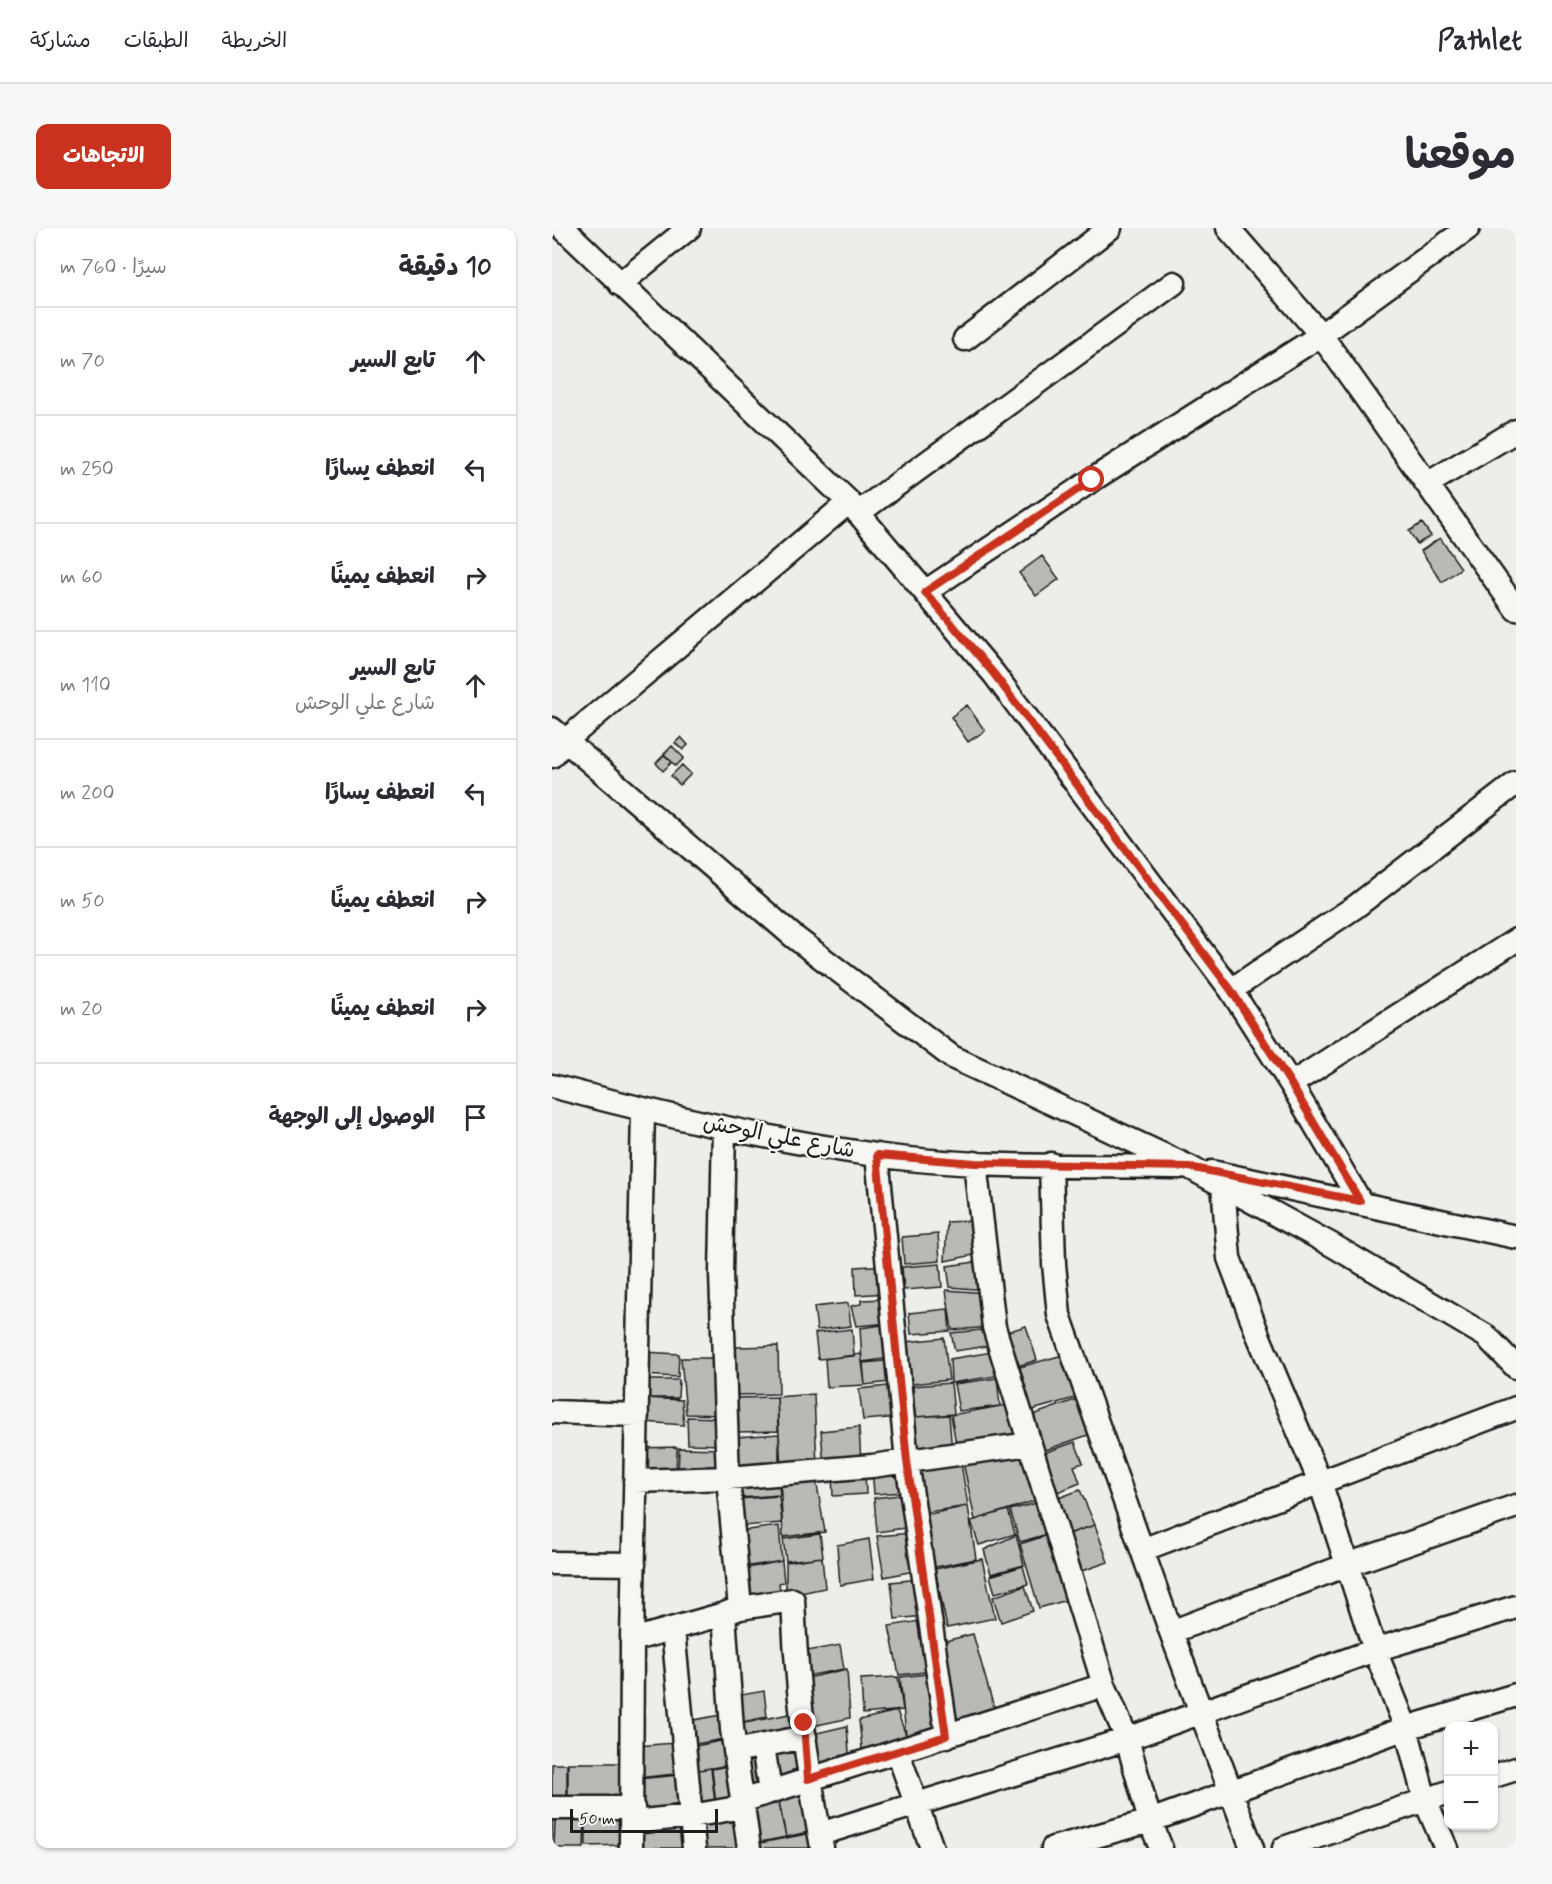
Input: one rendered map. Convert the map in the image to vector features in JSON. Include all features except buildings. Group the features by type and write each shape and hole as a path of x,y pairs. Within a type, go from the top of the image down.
{"street":[{"path":"563,228 854,508 994,674 1231,990 1291,1084 1360,1201"},
{"path":"620,284 689,228"},
{"path":"965,339 1110,228"},
{"path":"1228,228 1321,335 1516,609"},
{"path":"925,592 1092,480 1321,335 1468,228"},
{"path":"1174,283 854,508 556,742 794,936 952,1057 1223,1185 1332,1245 1486,1336 1516,1367"},
{"path":"1427,484 1516,431"},
{"path":"1231,990 1354,907 1516,783"},
{"path":"1291,1084 1516,939"},
{"name":"شارع علي الوحش","path":"552,1086 724,1128 877,1155 975,1163 1189,1167"},
{"path":"631,1848 633,1815 632,1640 643,1110"},
{"path":"724,1128 721,1273 735,1751 749,1848"},
{"path":"877,1155 907,1461 946,1736"},
{"path":"975,1163 994,1327 1104,1685 1127,1739 1150,1821 1161,1848"},
{"path":"1051,1164 1054,1264 1059,1315 1171,1632 1252,1848"},
{"path":"1189,1167 1360,1201 1516,1237"},
{"path":"1223,1185 1229,1258 1258,1335 1320,1482 1375,1650 1406,1728 1425,1800 1446,1848"},
{"path":"1142,1550 1516,1408"},
{"path":"552,1412 637,1416"},
{"path":"635,1480 728,1478 907,1461 1030,1443"},
{"path":"1171,1632 1347,1565 1516,1506"},
{"path":"552,1563 634,1564"},
{"path":"632,1640 673,1630 732,1611 793,1600 795,1659 808,1779 821,1841 916,1806 1127,1739 1375,1650 1516,1607"},
{"path":"673,1630 694,1848"},
{"path":"552,1808 633,1815 691,1816 742,1807 748,1799 898,1753 1104,1685"},
{"path":"1053,1848 1150,1821 1406,1728 1516,1695"},
{"path":"735,1751 805,1737"},
{"path":"763,1746 770,1792"},
{"path":"898,1753 932,1848"},
{"path":"1498,1775 1516,1769"},
{"path":"1284,1848 1444,1794"}],"route":[{"path":"804,1723 808,1779 898,1753 946,1736 907,1461 877,1155 975,1163 1189,1167 1360,1201 1291,1084 1231,990 994,674 925,592 1092,480"}]}
